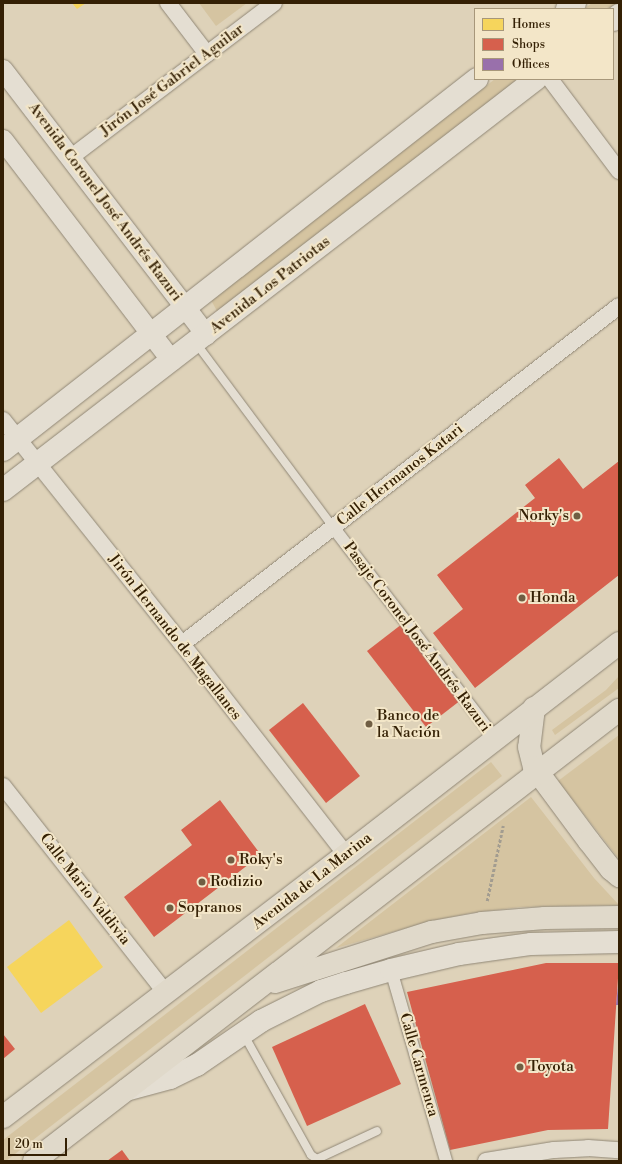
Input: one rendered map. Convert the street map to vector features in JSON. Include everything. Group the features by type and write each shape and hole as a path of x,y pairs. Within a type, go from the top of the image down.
{"main road":[{"path":"10,444 476,80"},
{"name":"Avenida Los Patriotas","path":"3,490 201,339 535,80"},
{"name":"Avenida de La Marina","path":"3,1117 346,855 619,643"},
{"path":"534,708 529,747 532,762 537,772 611,869 619,876"},
{"path":"34,1161 619,710"},
{"path":"260,986 432,932 482,923 545,918 619,917"},
{"path":"126,1090 170,1078 197,1065 261,1021 321,991 391,970 459,954 531,944 619,942"}],"street":[{"path":"168,3 207,54"},
{"name":"Jirón José Gabriel Aguilar","path":"70,158 274,3"},
{"name":"Avenida Coronel José Andrés Razuri","path":"3,70 185,307 201,339"},
{"path":"551,80 619,171"},
{"path":"3,140 172,361"},
{"name":"Calle Hermanos Katari","path":"182,644 619,306"},
{"name":"Jirón Hernando de Magallanes","path":"3,420 10,444 38,463 182,644 346,855"},
{"name":"Pasaje Coronel José Andrés Razuri","path":"333,527 495,738"},
{"name":"Calle Mario Valdivia","path":"3,786 166,993"},
{"name":"Calle Carmenca","path":"391,970 446,1161"},
{"path":"486,1161 554,1150 588,1148 619,1150"}],"lane":[{"name":"Pasaje Coronel José Andrés Razuri","path":"201,339 333,527"},
{"path":"243,1033 311,1155 317,1159 377,1131"}],"path":[{"path":"482,923 504,819"}],"shaded area":[{"path":"199,3 247,3 216,26"},
{"path":"592,3 619,3 619,7 585,8"},
{"path":"494,80 524,80 218,313 211,300"},
{"path":"619,676 619,688 555,735 552,730 606,690"},
{"path":"619,735 619,859 558,781"},
{"path":"491,762 502,776 6,1161 3,1161 3,1140"},
{"path":"531,797 594,878 619,905 521,907 471,913 431,921 336,948"}],"building: Homes":[{"path":"72,3 86,3 77,9"},
{"path":"69,920 103,967 41,1013 7,967"}],"building: Shops":[{"name":"Honda","path":"559,458 583,489 619,461 619,575 475,688 433,633 463,609 437,575 535,498 525,485"},
{"path":"402,624 461,700 426,727 367,651"},
{"path":"303,703 360,776 326,803 269,730"},
{"path":"220,800 261,855 154,937 124,897 192,845 181,830"},
{"name":"Toyota","path":"546,963 619,963 608,1129 548,1130 450,1150 407,992"},
{"path":"365,1004 401,1084 307,1126 272,1047"},
{"path":"3,1034 15,1049 3,1059"},
{"path":"122,1150 130,1161 107,1161"}],"building: Offices":[{"path":"618,986 619,1005 616,1005"}],"place":[{"name":"Norky's","path":"577,516"},
{"name":"Honda","path":"522,598"},
{"name":"Banco de la Nación","path":"369,724"},
{"name":"Roky's","path":"231,860"},
{"name":"Rodizio","path":"202,882"},
{"name":"Sopranos","path":"170,908"},
{"name":"Toyota","path":"520,1067"}]}
